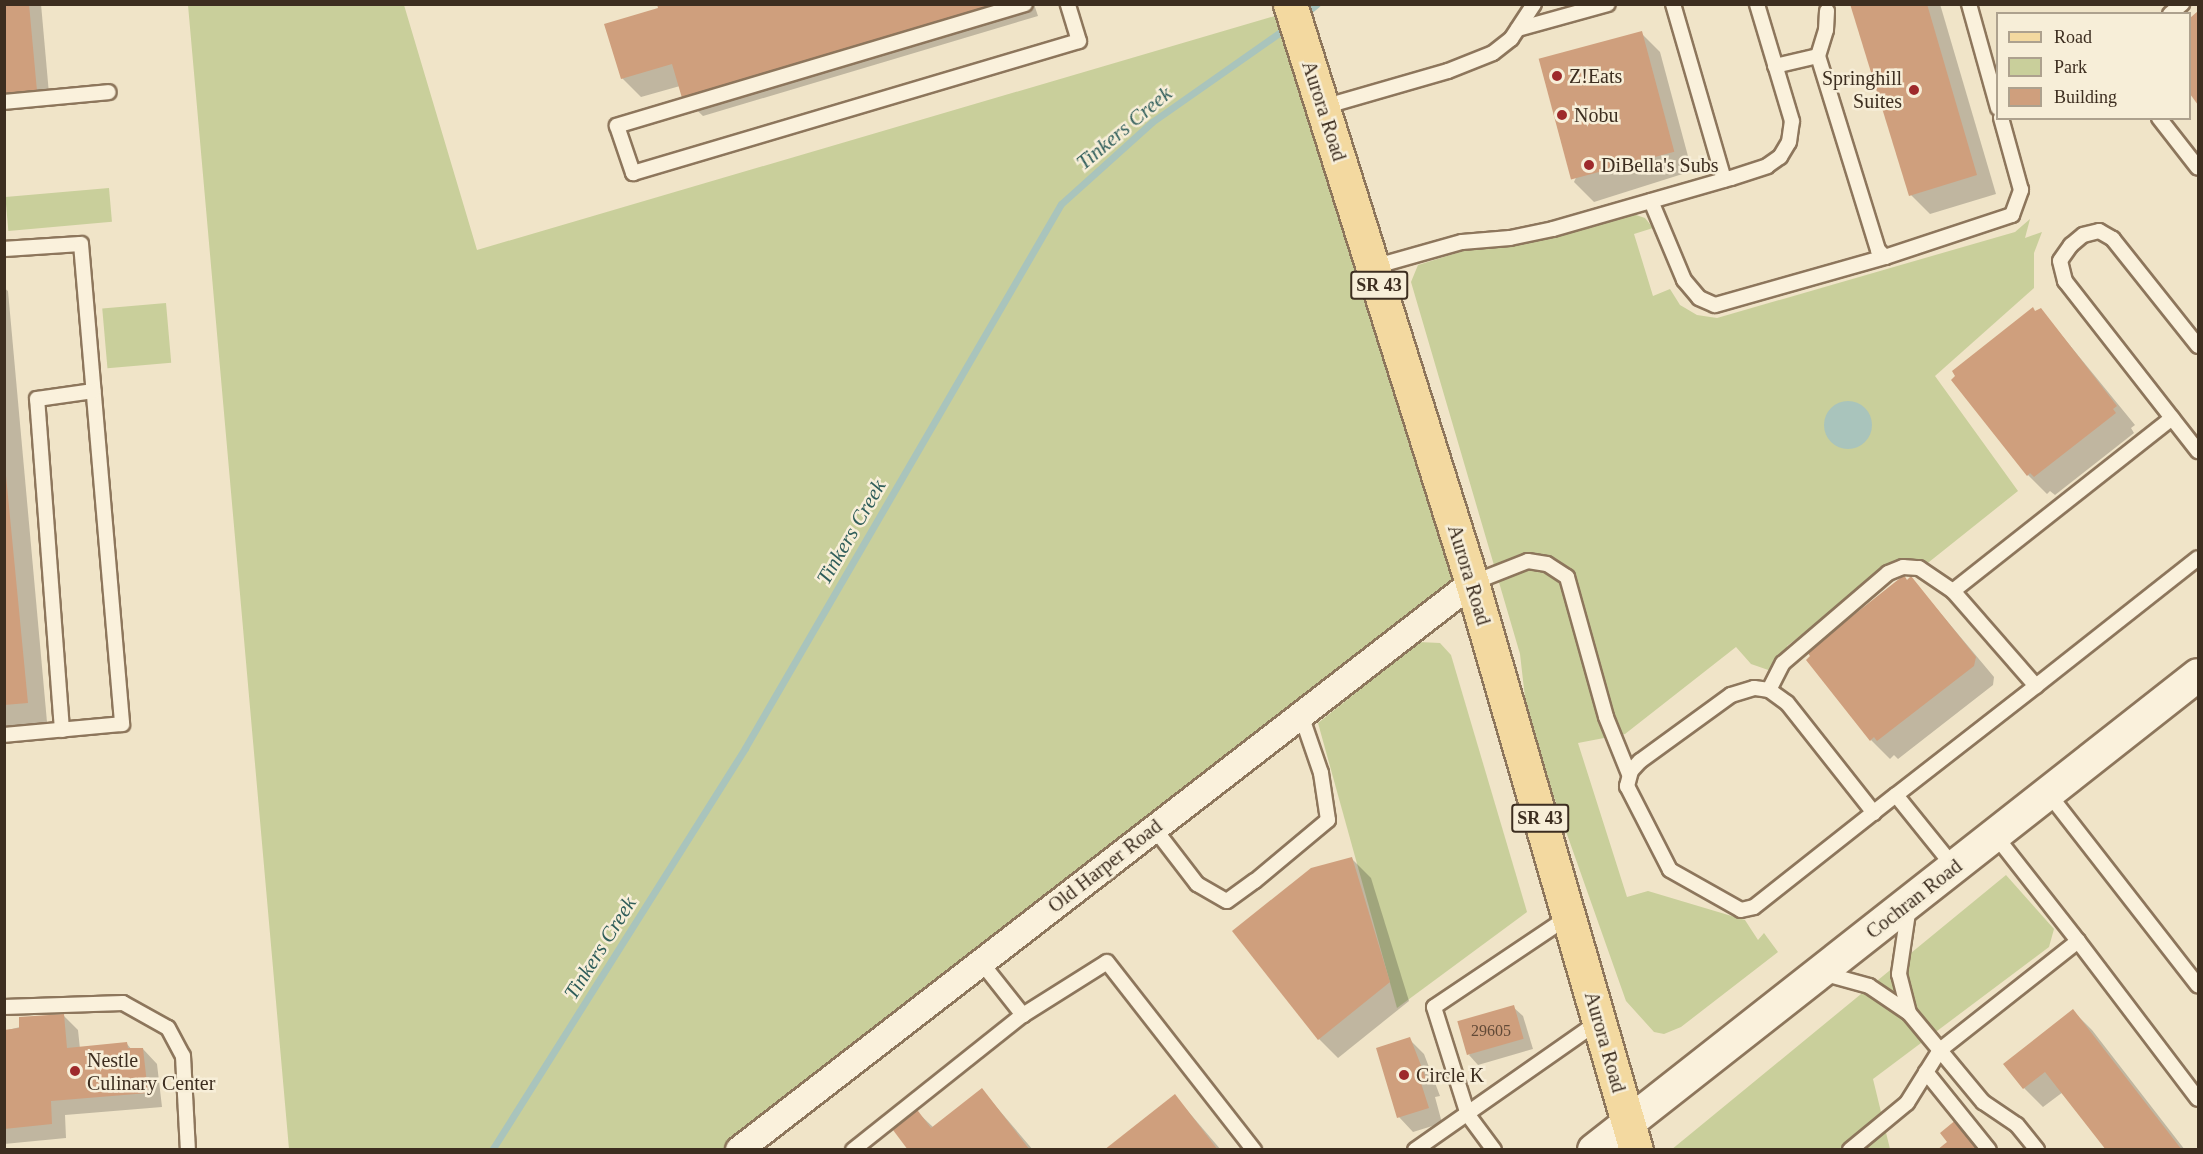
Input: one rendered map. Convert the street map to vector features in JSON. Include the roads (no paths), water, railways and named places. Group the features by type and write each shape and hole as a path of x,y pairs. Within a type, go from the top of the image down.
{"main road":[{"name":"Aurora Road","path":"1290,4 1306,61 1323,107 1472,583 1633,1136"}],"street":[{"name":"Old Harper Road","path":"739,1149 1472,583"},
{"name":"Cochran Road","path":"1594,1149 1633,1136 1820,972 2199,675"}],"lane":[{"path":"1025,4 617,126 633,172 1079,41 1068,4"},
{"path":"1323,107 1448,71 1493,53 1518,29 1534,4"},
{"path":"1518,29 1608,4"},
{"path":"1673,4 1724,180"},
{"path":"1373,267 1462,242 1510,238 1553,229 1767,166 1780,157 1789,142 1792,121 1757,4"},
{"path":"1969,4 1996,101"},
{"path":"1827,11 1826,30 1818,56 1878,250 1886,257"},
{"path":"1775,66 1818,56"},
{"path":"4,102 110,92"},
{"path":"1651,201 1684,280 1699,298 1716,305 1886,257 2012,215 2021,190 2002,120"},
{"path":"2161,120 2199,168"},
{"path":"2199,346 2113,239 2099,231 2083,235 2071,245 2060,261 2065,281 2199,451"},
{"path":"4,249 81,244 122,724 4,735"},
{"path":"62,730 37,399 93,392"},
{"path":"1953,591 2172,418"},
{"path":"1874,813 1787,703 1769,690 1754,688 1731,695 1640,761 1629,774 1627,786 1670,870 1741,910 1754,907 1874,813 1896,795 2199,558"},
{"path":"1472,583 1528,561 1547,564 1567,577 1606,717 1629,774"},
{"path":"1769,690 1783,663 1888,573 1903,567 1919,568 1953,591 2036,686"},
{"path":"1154,828 1197,884 1227,901 1255,881 1328,820 1321,773 1301,715"},
{"path":"2048,793 2199,986"},
{"path":"1896,795 1954,867"},
{"path":"1995,836 2199,1099"},
{"path":"1910,902 1899,974 1910,1013"},
{"path":"1494,1149 1468,1115 1434,1007 1569,917"},
{"path":"1850,1149 1907,1103 1940,1050 2078,941"},
{"path":"981,962 1023,1015"},
{"path":"853,1149 1023,1015 1107,962 1254,1149"},
{"path":"1820,972 1869,986 1910,1013 1983,1102 2017,1125 2037,1149"},
{"path":"4,1007 123,1003 168,1028 183,1056 188,1149"},
{"path":"1415,1149 1468,1115 1599,1021"},
{"path":"1926,1072 1989,1149"}],"water":[{"path":"1843,401 1853,401 1868,411 1872,425 1868,439 1862,445 1853,449 1843,449 1828,439 1824,430 1824,420 1834,405"}],"waterway":[{"name":"Tinkers Creek","path":"1302,16 1317,4"},
{"name":"Tinkers Creek","path":"492,1150 745,748 1061,204 1152,122 1289,26"}],"place":[{"name":"Z!Eats","path":"1557,76"},
{"name":"Springhill Suites","path":"1914,90"},
{"name":"Nobu","path":"1562,115"},
{"name":"DiBella's Subs","path":"1589,165"},
{"name":"Nestle Culinary Center","path":"75,1071"},
{"name":"Circle K","path":"1404,1075"}]}
